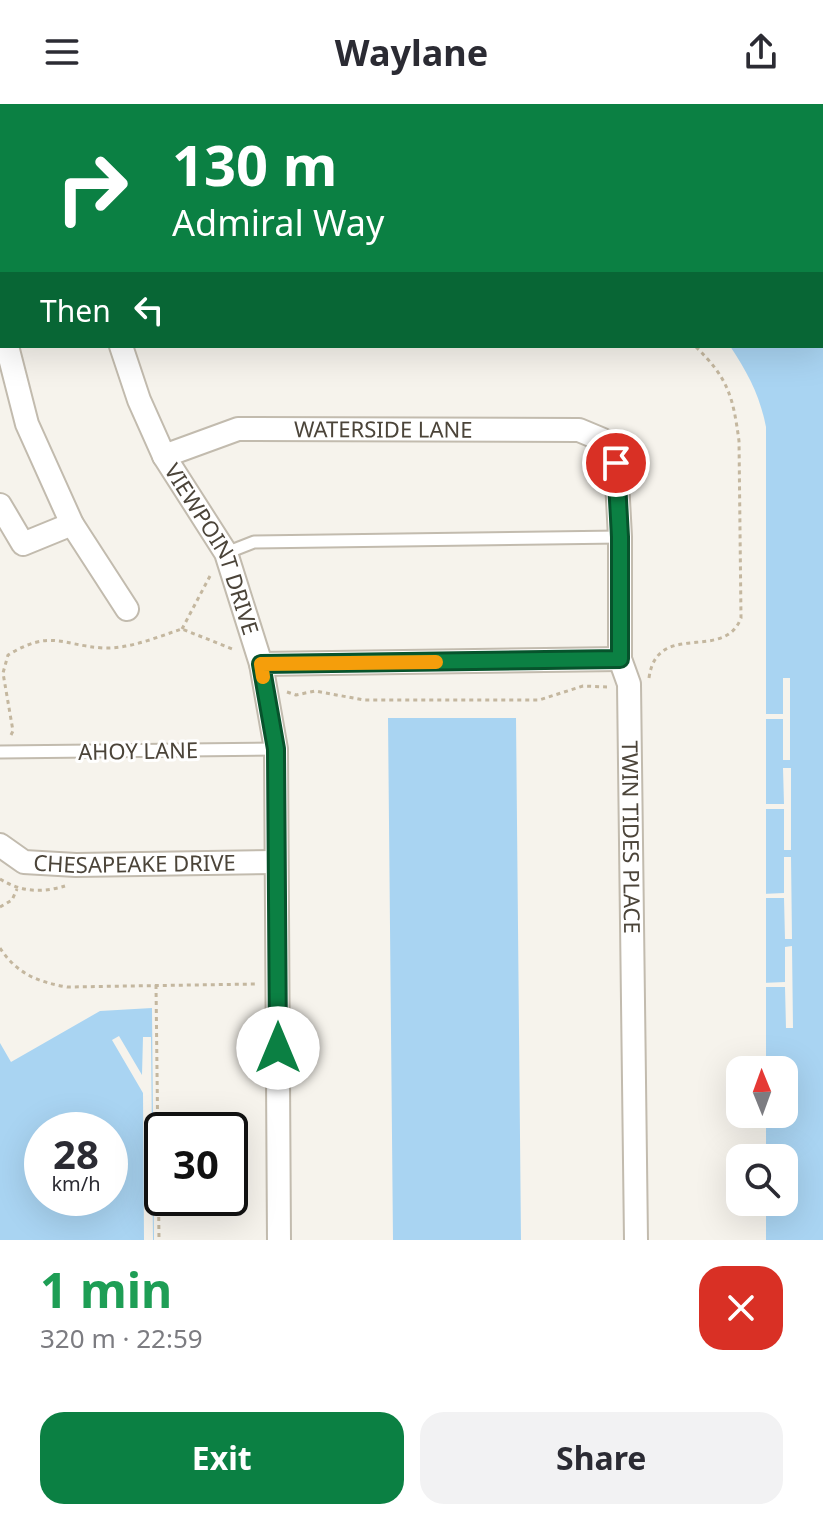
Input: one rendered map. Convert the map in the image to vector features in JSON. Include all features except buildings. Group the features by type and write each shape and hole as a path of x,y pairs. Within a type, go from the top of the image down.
{"street":[{"path":"8,348 27,424 72,524 127,609"},
{"name":"VIEWPOINT DRIVE","path":"122,348 139,400 164,456 226,553 261,664 276,749 279,1240"},
{"name":"WATERSIDE LANE","path":"164,456 238,429 579,430 603,440"},
{"name":"TWIN TIDES PLACE","path":"603,440 616,463 620,537 620,659 629,684 636,1240"},
{"path":"0,505 23,544 72,524"},
{"path":"261,664 620,659"},
{"name":"CHESAPEAKE DRIVE","path":"0,845 24,862 76,865 276,862"}],"lane":[{"path":"226,553 254,542 620,537"},
{"name":"AHOY LANE","path":"0,752 276,749"}],"path":[{"path":"0,738 11,738 13,731 3,673 8,655 26,644 45,640 63,639 105,648 142,643 182,629 226,645 261,664 288,693 296,695 315,691 364,700 539,700 583,686 609,687 649,679 651,663 660,651 686,642 720,639 736,629 741,618 739,441 736,421 729,388 697,348"},
{"path":"182,629 206,582 226,553"},
{"path":"0,907 12,900 17,889"},
{"path":"0,948 9,962 28,977 67,987 278,984"},
{"path":"156,985 159,1240"}],"water":[{"path":"731,348 823,348 823,1240 766,1240 766,1216 798,1216 798,1144 766,1144 766,1128 798,1128 798,1056 766,1056 766,427 752,385"},
{"path":"388,718 516,718 521,1240 393,1240"},
{"path":"152,1008 153,1112 144,1112 144,1216 154,1216 154,1240 0,1240 0,1043 11,1062 100,1011"}],"pier":[{"path":"783,678 790,678 790,760 783,760 783,719 763,719 763,714 783,714"},
{"path":"783,768 791,768 791,850 784,850 784,809 763,809 763,804 784,804"},
{"path":"784,857 791,857 792,939 785,939 784,898 762,898 762,894 784,893"},
{"path":"792,946 793,1028 786,1028 785,987 762,987 762,983 785,982 785,947"},
{"path":"119,1036 142,1075 143,1037 151,1037 152,1112 144,1112 144,1216 153,1216 153,1240 144,1240 143,1093 112,1040"}],"slow traffic":[{"path":"263,677 261,664 436,662"}],"route":[{"path":"278,1048 276,749 261,664 620,659 620,537 616,463"}]}
